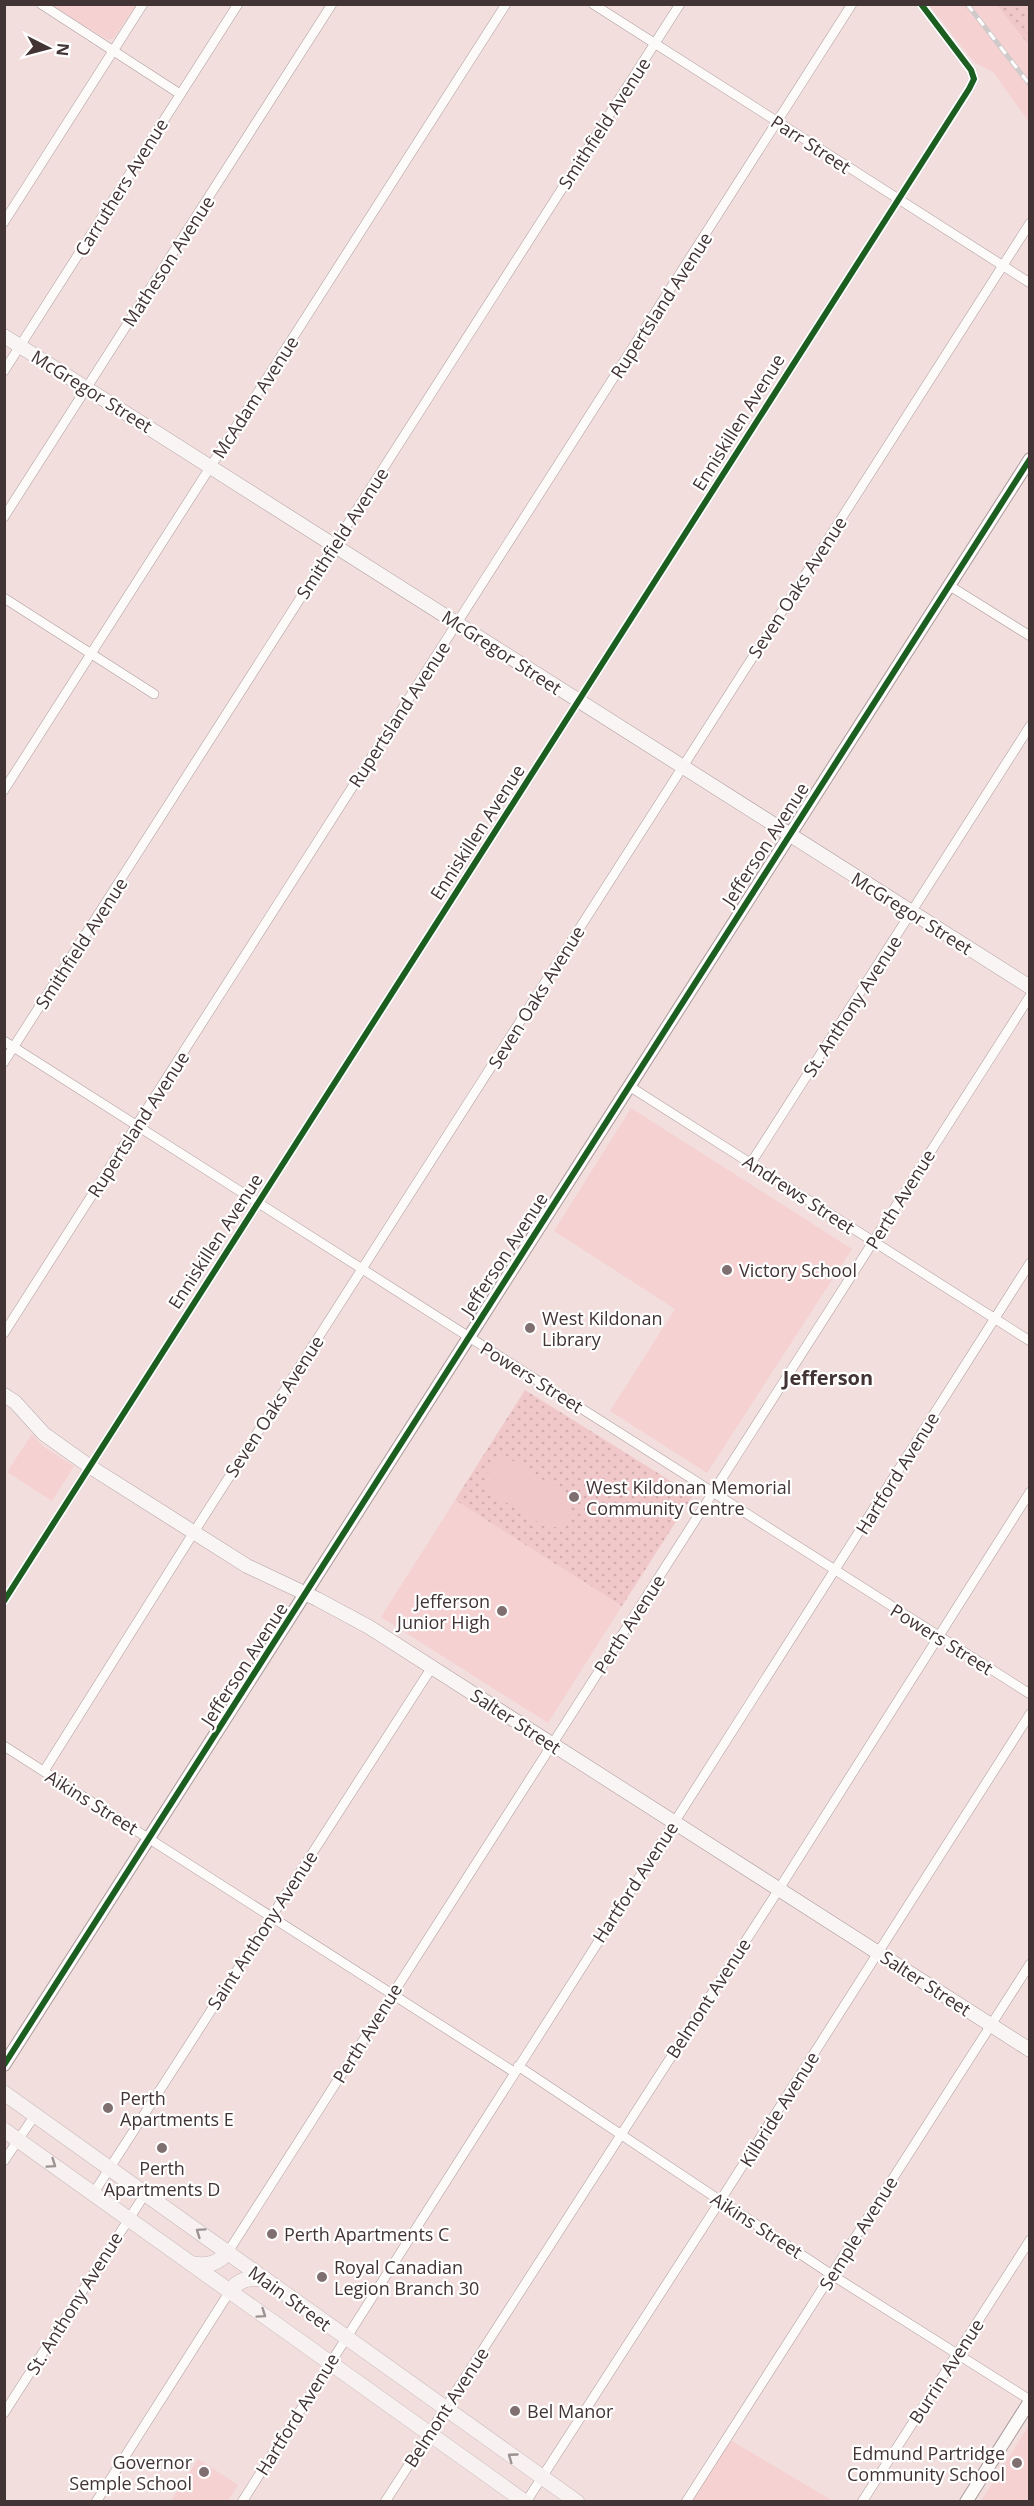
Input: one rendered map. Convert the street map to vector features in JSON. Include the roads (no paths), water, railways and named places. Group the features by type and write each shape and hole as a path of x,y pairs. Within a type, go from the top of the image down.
{"main road":[{"name":"McGregor Street","path":"4,336 1029,987"},
{"name":"Salter Street","path":"4,1395 15,1402 44,1434 89,1466 247,1566 369,1627 1029,2050"},
{"name":"Main Street","path":"4,2093 577,2502"},
{"name":"Main Street","path":"4,2130 525,2502"},
{"path":"193,2264 205,2266 213,2264 228,2252"},
{"path":"230,2291 239,2282 249,2278 266,2280"}],"street":[{"path":"40,4 180,94"},
{"path":"4,222 143,4"},
{"name":"Carruthers Avenue","path":"4,370 238,4"},
{"name":"Matheson Avenue","path":"4,517 332,4"},
{"name":"McAdam Avenue","path":"4,790 506,4"},
{"name":"Parr Street","path":"593,4 1029,283"},
{"name":"Smithfield Avenue","path":"4,1062 680,4"},
{"name":"Rupertsland Avenue","path":"4,1333 852,4"},
{"name":"Enniskillen Avenue","path":"4,1600 974,79 971,70 921,4"},
{"name":"Seven Oaks Avenue","path":"44,1771 1029,223"},
{"name":"Jefferson Avenue","path":"4,2065 307,1594 1029,459"},
{"path":"950,586 1029,636"},
{"path":"4,598 154,694"},
{"name":"St. Anthony Avenue","path":"751,1163 1029,726"},
{"name":"Perth Avenue","path":"228,2252 1029,996"},
{"name":"Powers Street","path":"4,1041 1029,1694"},
{"name":"Andrews Street","path":"629,1086 1029,1341"},
{"name":"Hartford Avenue","path":"242,2502 344,2337 1029,1263"},
{"name":"Belmont Avenue","path":"385,2502 620,2133 779,1889 1029,1492"},
{"name":"Saint Anthony Avenue","path":"93,2194 432,1667"},
{"name":"Kilbride Avenue","path":"525,2502 720,2201 1029,1714"},
{"name":"Aikins Street","path":"4,1746 392,1994 620,2133 832,2275 1029,2401"},
{"name":"Semple Avenue","path":"686,2502 1029,1964"},
{"path":"4,2161 35,2115"},
{"name":"St. Anthony Avenue","path":"4,2413 145,2193"},
{"name":"Burrin Avenue","path":"862,2502 1029,2240"},
{"path":"96,2502 230,2291"},
{"path":"966,2502 1029,2401"}],"railway":[{"path":"967,4 1030,85"}],"place":[{"name":"Victory School","path":"727,1270"},
{"name":"West Kildonan Library","path":"530,1328"},
{"name":"West Kildonan Memorial Community Centre","path":"574,1497"},
{"name":"Jefferson Junior High","path":"502,1611"},
{"name":"Perth Apartments E","path":"108,2108"},
{"name":"Perth Apartments D","path":"162,2148"},
{"name":"Perth Apartments C","path":"272,2234"},
{"name":"Royal Canadian Legion Branch 30","path":"322,2277"},
{"name":"Bel Manor","path":"515,2411"},
{"name":"Edmund Partridge Community School","path":"1017,2463"},
{"name":"Governor Semple School","path":"204,2472"}],"district":[{"name":"Jefferson","path":"828,1377"}]}
